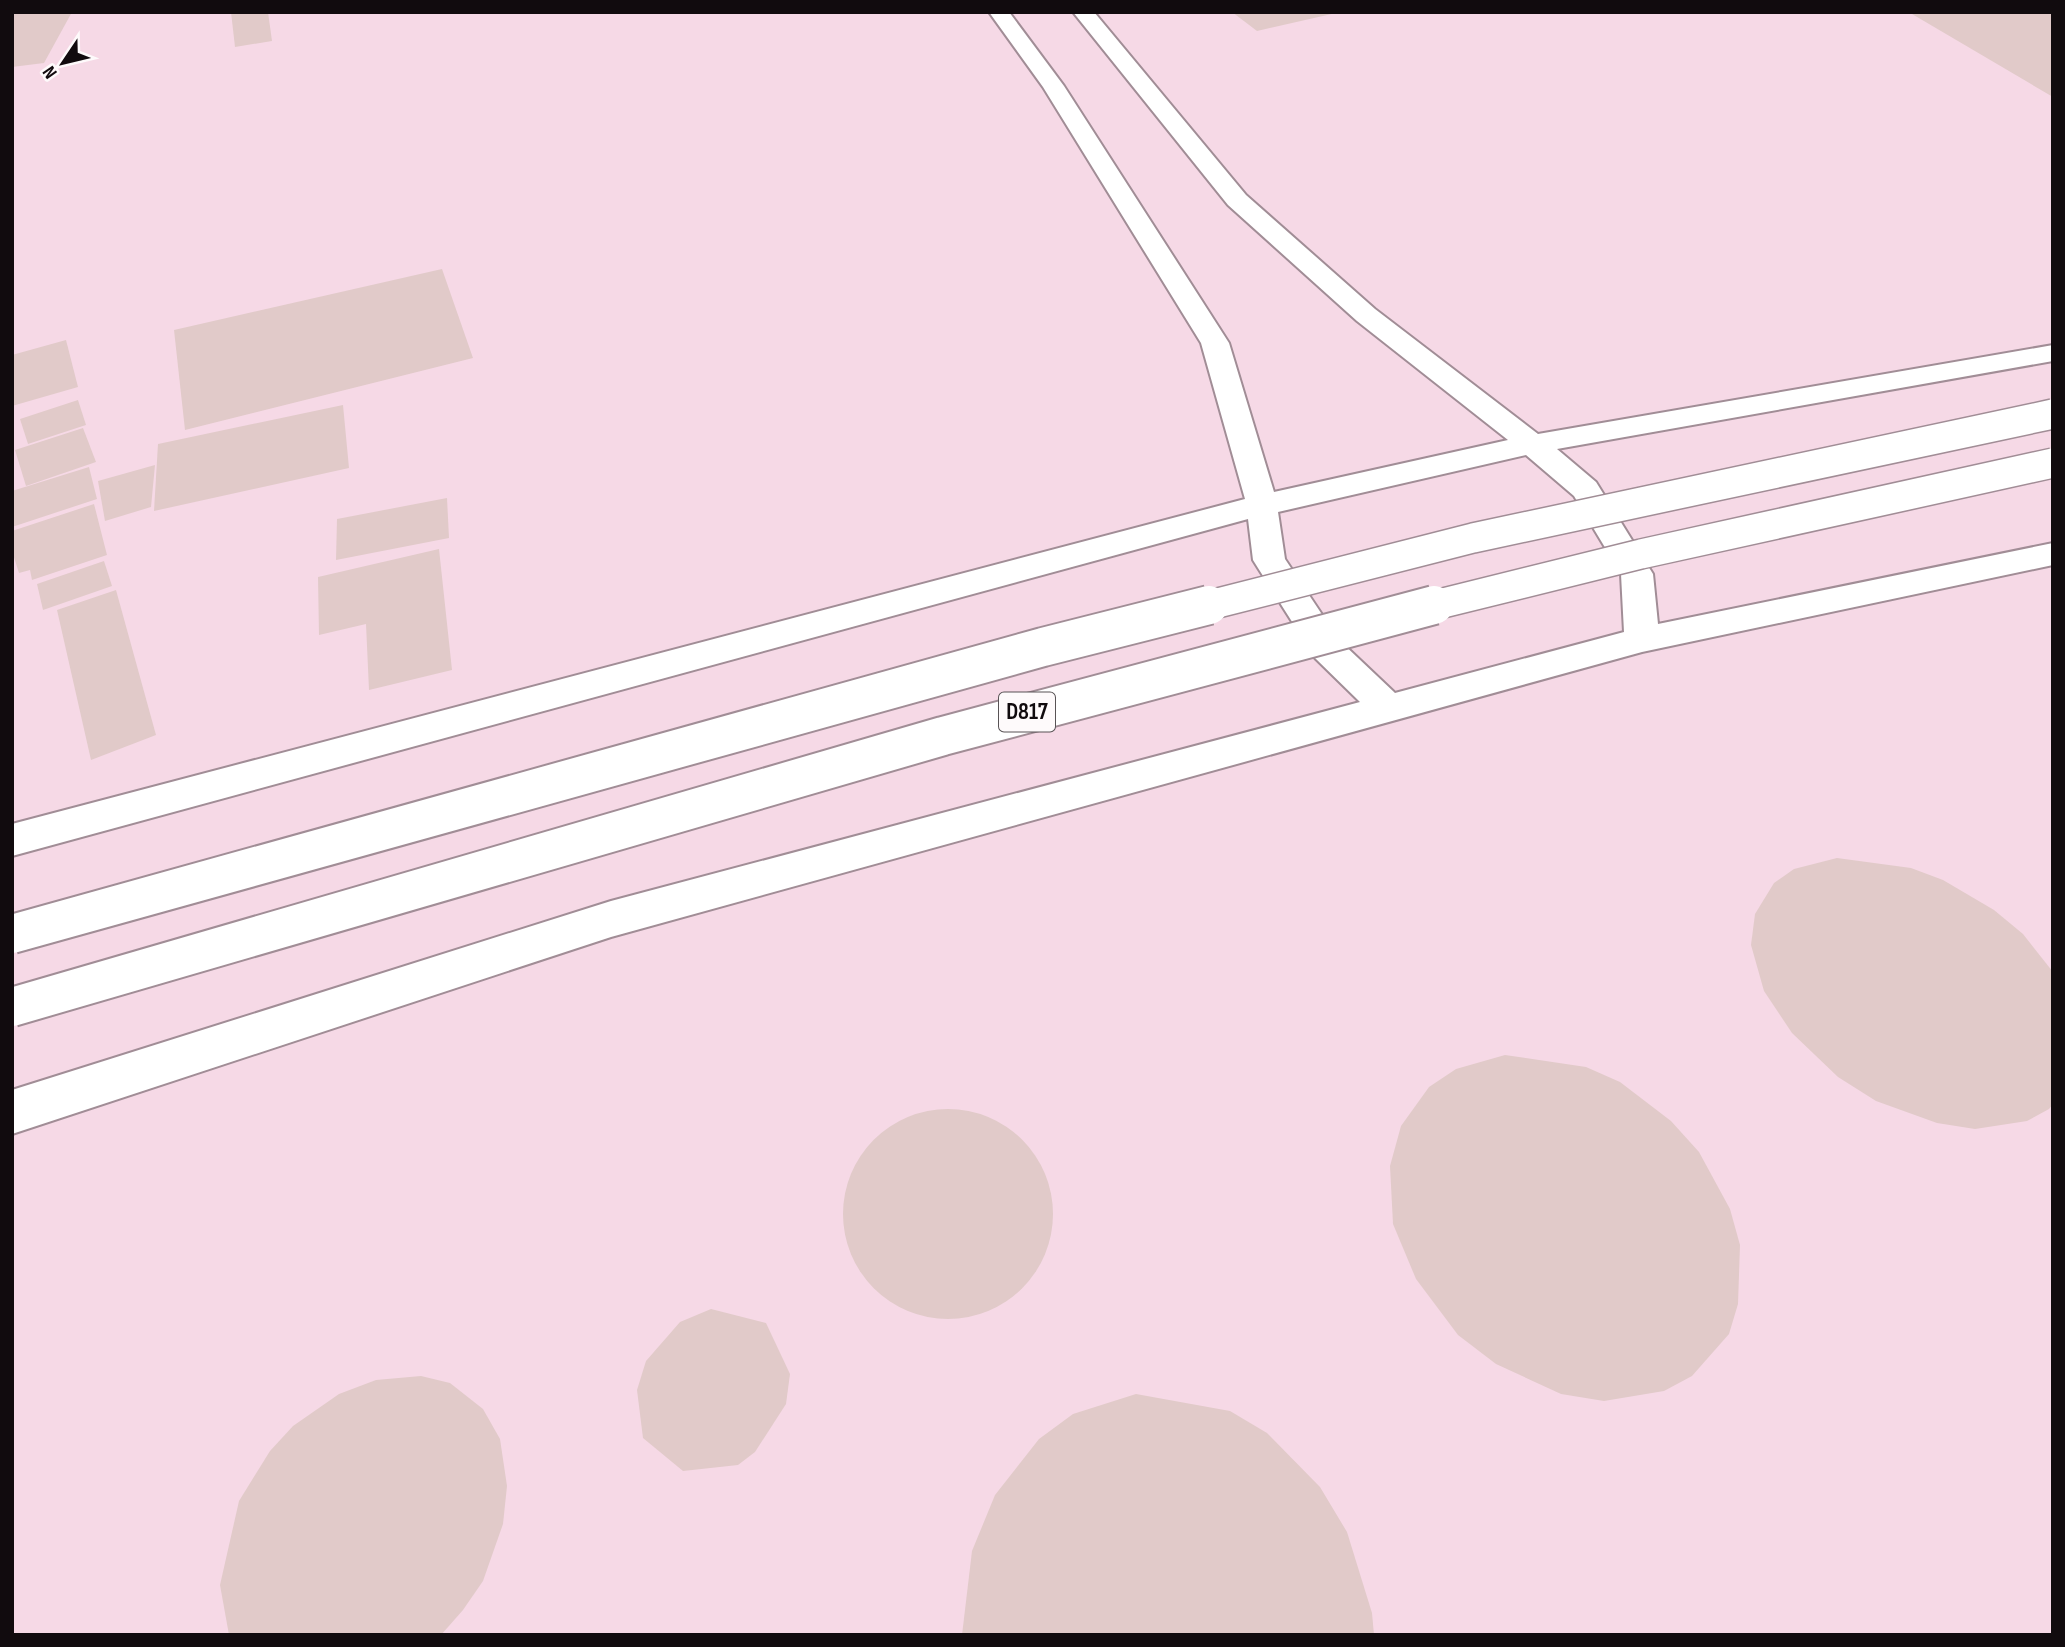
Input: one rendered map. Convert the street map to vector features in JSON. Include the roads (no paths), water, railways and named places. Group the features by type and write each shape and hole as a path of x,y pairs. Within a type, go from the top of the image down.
{"highway":[{"path":"999,12 1053,86 1215,343 1262,505 1269,560 1327,649 1388,708"},
{"path":"1083,12 1237,200 1366,315 1532,444 1585,489 1637,574 1642,640"},
{"path":"12,840 1262,505 1532,444 2053,353"},
{"name":"D817","path":"12,934 1043,647 1474,538 2053,414"},
{"name":"D817","path":"12,1007 596,835 1078,698 1508,586 2053,463"},
{"path":"12,1112 611,919 1642,640 2053,554"}]}
